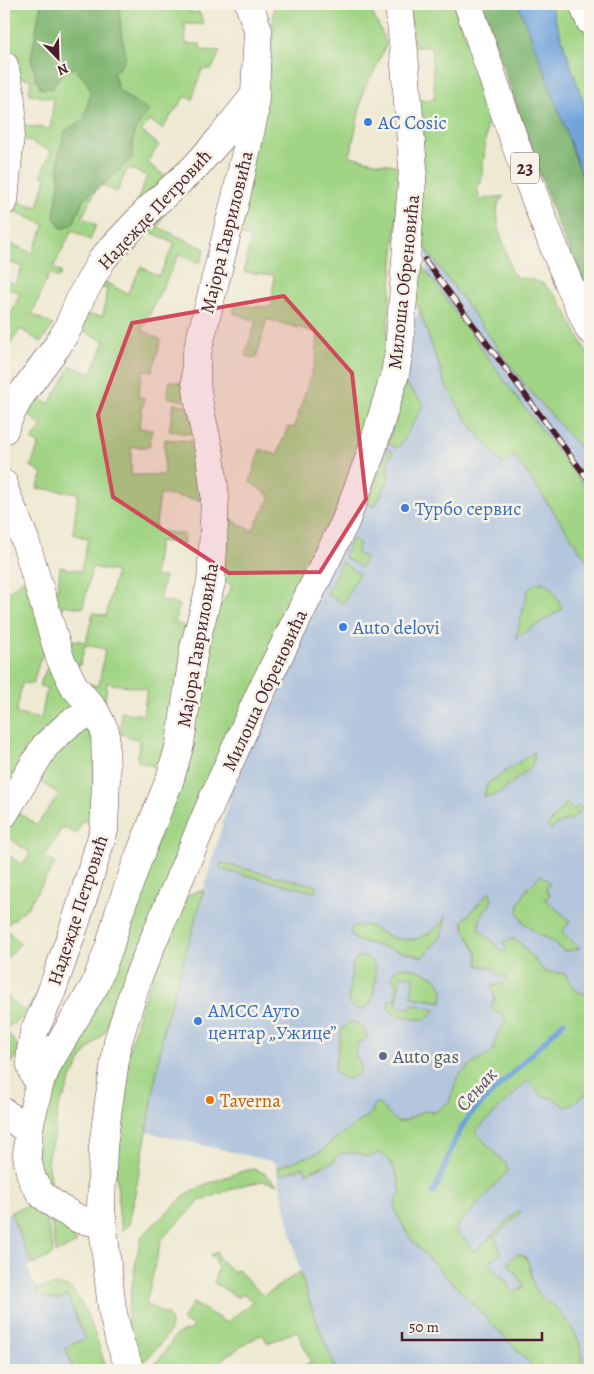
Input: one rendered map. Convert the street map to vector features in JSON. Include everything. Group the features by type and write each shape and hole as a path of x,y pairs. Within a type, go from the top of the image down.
{"street":[{"name":"Мајора Гавриловића","path":"102,1223 79,1218 59,1208 41,1194 32,1179 29,1167 27,1155 29,1128 40,1082 49,1062 95,985 138,859 170,779 180,744 194,648 211,583 215,496 210,455 197,389 196,357 237,193 254,115 258,30 249,4"},
{"name":"Милоша Обреновића","path":"130,1370 119,1339 112,1310 102,1223 102,1174 108,1108 118,1041 138,977 181,874 258,698 345,522 370,456 394,374 399,341 413,168 399,4"},
{"name":"23","path":"468,4 550,237 566,278 590,330"},
{"path":"583,4 590,21"},
{"path":"4,65 10,91 12,113 4,201"},
{"name":"Надежде Петровић","path":"4,430 21,395 58,345 68,328 80,297 103,258 151,207 194,168 254,96"},
{"name":"Надежде Петровић","path":"4,484 5,491 25,540 60,658 74,686 95,711 105,731 104,830 76,922 33,1037 31,1066 34,1076 40,1082"},
{"path":"4,814 46,746 70,723 95,711"},
{"path":"4,1112 29,1128"}],"highlighted area":[{"path":"284,296 352,373 366,499 320,572 229,573 113,497 98,415 132,323"}],"shaded area":[{"path":"427,250 525,385 590,459 590,493 517,398 427,272"},
{"path":"420,307 515,456 590,551 590,1370 336,1370 313,1312 300,1272 275,1162 147,1132 164,1027 228,805 231,761 368,461"},
{"path":"10,1212 32,1265 27,1267 40,1297 67,1296 85,1339 65,1347 74,1370 4,1370 4,1215"}],"green space":[{"path":"9,4 41,4 31,59 53,88 60,75 73,68 86,80 91,93 84,119 59,155 59,184 54,217 73,224 84,198 97,188 82,217 96,225 90,240 72,230 53,268 61,272 59,278 49,274 32,314 53,325 41,342 20,329 4,355 4,318 9,320 20,293 4,287 4,280 16,284 22,267 5,260 12,244 32,253 45,225 14,211 14,201 38,207 46,178 41,175 51,151 19,137 20,125 50,129 54,99 29,94 31,79 14,77 4,51 4,23 10,23"},
{"path":"41,4 120,4 120,24 126,57 120,67 113,72 118,89 127,97 149,110 134,132 132,158 109,180 84,198 73,224 62,229 54,217 59,184 59,155 65,131 84,119 90,91 85,81 73,68 60,75 53,88 41,89 31,59"},
{"path":"120,4 189,4 189,13 199,12 204,24 185,24 186,44 200,44 201,50 220,51 212,69 202,69 192,100 185,96 162,129 150,120 141,131 159,145 147,162 171,181 147,205 137,201 147,176 128,168 117,192 102,185 132,158 134,132 148,110 118,89 113,72 120,67 122,39"},
{"path":"275,4 368,4 385,39 386,45 374,72 364,88 350,156 401,166 385,361 359,452 334,517 118,998 106,1030 84,1055 59,1105 53,1140 48,1155 52,1190 35,1161 47,1084 89,1009 200,640 232,586 218,575 222,514 252,531 271,497 250,482 260,449 277,455 288,427 294,428 316,359 318,333 267,319 256,359 245,355 256,321 234,313 235,306 272,307 274,275 244,272 251,238 239,235 262,91 271,55"},
{"path":"409,4 454,4 486,95 487,123 484,158 481,182 477,188 480,201 504,196 499,202 497,210 499,231 511,271 516,277 534,280 545,285 557,297 590,359 590,459 525,385 418,238 418,100 435,99 431,47 414,47"},
{"path":"481,4 518,4 546,75 590,199 590,302 557,223"},
{"path":"550,4 573,4 590,45 590,122"},
{"path":"170,202 158,227 205,249 200,263 179,254 142,330 161,340 152,371 143,370 138,396 144,398 139,428 152,430 149,447 131,447 131,475 164,475 165,439 199,442 207,501 160,494 155,531 184,534 183,544 159,541 154,576 165,577 159,599 179,605 175,623 188,627 162,769 137,761 140,740 121,734 121,712 143,715 147,689 107,683 104,710 79,682 99,686 105,649 85,645 80,665 71,667 64,639 86,642 93,613 106,616 116,572 92,567 83,608 63,605 56,633 44,587 58,589 60,567 81,571 88,539 73,534 78,493 37,488 43,474 31,466 39,444 31,440 42,427 24,410 34,395 49,404 71,366 91,374 105,341 81,330 87,315 103,316 107,289 97,287 104,281 127,294 141,267 159,276 175,243 144,229 130,255 121,250"},
{"path":"417,261 427,272 517,398 590,493 590,565 515,456 502,465 467,420 446,386 418,306 413,301"},
{"path":"170,381 192,385 194,403 167,397"},
{"path":"405,383 424,404 401,444 396,448 388,444"},
{"path":"174,403 195,408 198,435 169,431"},
{"path":"388,449 393,452 387,464 389,478 375,507 367,503"},
{"path":"352,539 360,543 356,553 366,558 361,567 344,557"},
{"path":"341,562 359,574 343,604 327,594"},
{"path":"29,580 49,641 39,662 33,684 22,683 16,714 41,719 47,688 39,686 46,670 54,662 81,708 4,804 4,595 22,581"},
{"path":"543,582 553,590 562,609 516,638 528,590 534,584"},
{"path":"96,725 98,827 83,820 76,834 62,827 45,858 55,864 27,908 5,927 20,944 4,961 4,852 22,865 30,853 4,834 4,825 14,810 37,825 59,794 33,777 74,729"},
{"path":"534,752 531,767 501,792 493,796 484,796 487,784"},
{"path":"566,803 573,810 579,805 582,808 571,820 559,823 551,830 547,826"},
{"path":"221,863 317,886 315,892 220,869"},
{"path":"541,875 550,883 546,889 550,895 545,899 570,921 562,932 580,948 564,951 523,922 518,913 519,903 528,888"},
{"path":"198,891 204,891 164,1027 147,1132 129,1224 122,1231 116,1166 125,1066 141,1005 184,899"},
{"path":"489,892 492,900 480,920 479,929 503,952 507,948 502,944 514,939 520,943 545,972 565,974 571,985 579,993 588,993 590,991 590,1091 566,1107 552,1098 542,1096 527,1081 475,1132 506,1164 508,1171 455,1229 475,1252 519,1210 521,1212 495,1237 501,1253 489,1262 514,1293 524,1286 508,1262 516,1255 522,1254 525,1257 536,1289 543,1299 558,1310 572,1328 580,1345 583,1357 581,1360 590,1370 536,1370 413,1242 396,1213 395,1205 401,1192 392,1165 385,1156 380,1153 368,1157 358,1153 344,1153 334,1157 335,1161 306,1173 304,1167 281,1175 278,1167 320,1152 372,1113 374,1104 378,1103 397,1122 404,1121 424,1111 434,1112 438,1110 449,1102 461,1073 478,1060 490,1054 493,1050 497,1034 506,1022 504,1016 495,1012 491,1007 495,998 491,985 501,984 506,977 495,973 492,967 478,965 475,948 466,932 463,921"},
{"path":"446,916 441,937 423,957 356,940 350,933 351,928 363,925 391,937 408,940 416,939 429,933"},
{"path":"359,956 365,957 373,963 375,978 372,1001 365,1008 355,1009 350,1004 348,998 353,963"},
{"path":"405,967 427,973 438,981 441,986 443,993 442,1002 411,997 414,977 401,975 396,1006 411,1008 412,1004 435,1010 426,1019 402,1016 393,1013 389,1008 389,1000 395,999 397,984 392,979 393,973 399,968"},
{"path":"43,989 27,1021 21,1018 5,1029 21,1049 4,1072 4,994 24,1011"},
{"path":"350,1022 361,1026 367,1036 363,1042 358,1041 355,1057 360,1063 358,1075 345,1078 339,1076 334,1071 342,1028"},
{"path":"253,1169 264,1173 277,1184 263,1181 243,1185 200,1201 161,1240 146,1304 169,1316 171,1323 168,1334 159,1346 139,1365 128,1323 128,1313 137,1255 142,1236 187,1194 201,1186"},
{"path":"27,1206 38,1208 46,1215 53,1250 52,1255 32,1265 10,1212"},
{"path":"51,1219 66,1229 77,1243 56,1253"},
{"path":"217,1252 219,1258 233,1272 238,1270 263,1296 300,1272 313,1312 336,1370 307,1370 305,1365 311,1362 297,1331 268,1343 262,1334 224,1357 222,1370 147,1370 159,1360 176,1335 192,1329 193,1326 191,1324 182,1320 193,1303 227,1323 253,1301 242,1294 239,1298 214,1283 218,1267 215,1264 216,1259 210,1255"},
{"path":"58,1285 69,1288 81,1303 92,1326 107,1370 74,1370 65,1347 85,1339 67,1296 58,1300 40,1297 36,1289"}],"water":[{"path":"518,4 550,4 590,122 590,199 546,75"}],"waterway":[{"name":"Сењак","path":"433,1193 455,1141 470,1115 564,1022"}],"railway":[{"path":"425,260 590,482"}],"place":[{"name":"AC Cosic","path":"368,122"},
{"name":"Турбо сервис","path":"405,508"},
{"name":"Auto delovi","path":"343,627"},
{"name":"АМСС Ауто центар „Ужице”","path":"198,1021"},
{"name":"Auto gas","path":"383,1056"},
{"name":"Taverna","path":"210,1100"}]}
